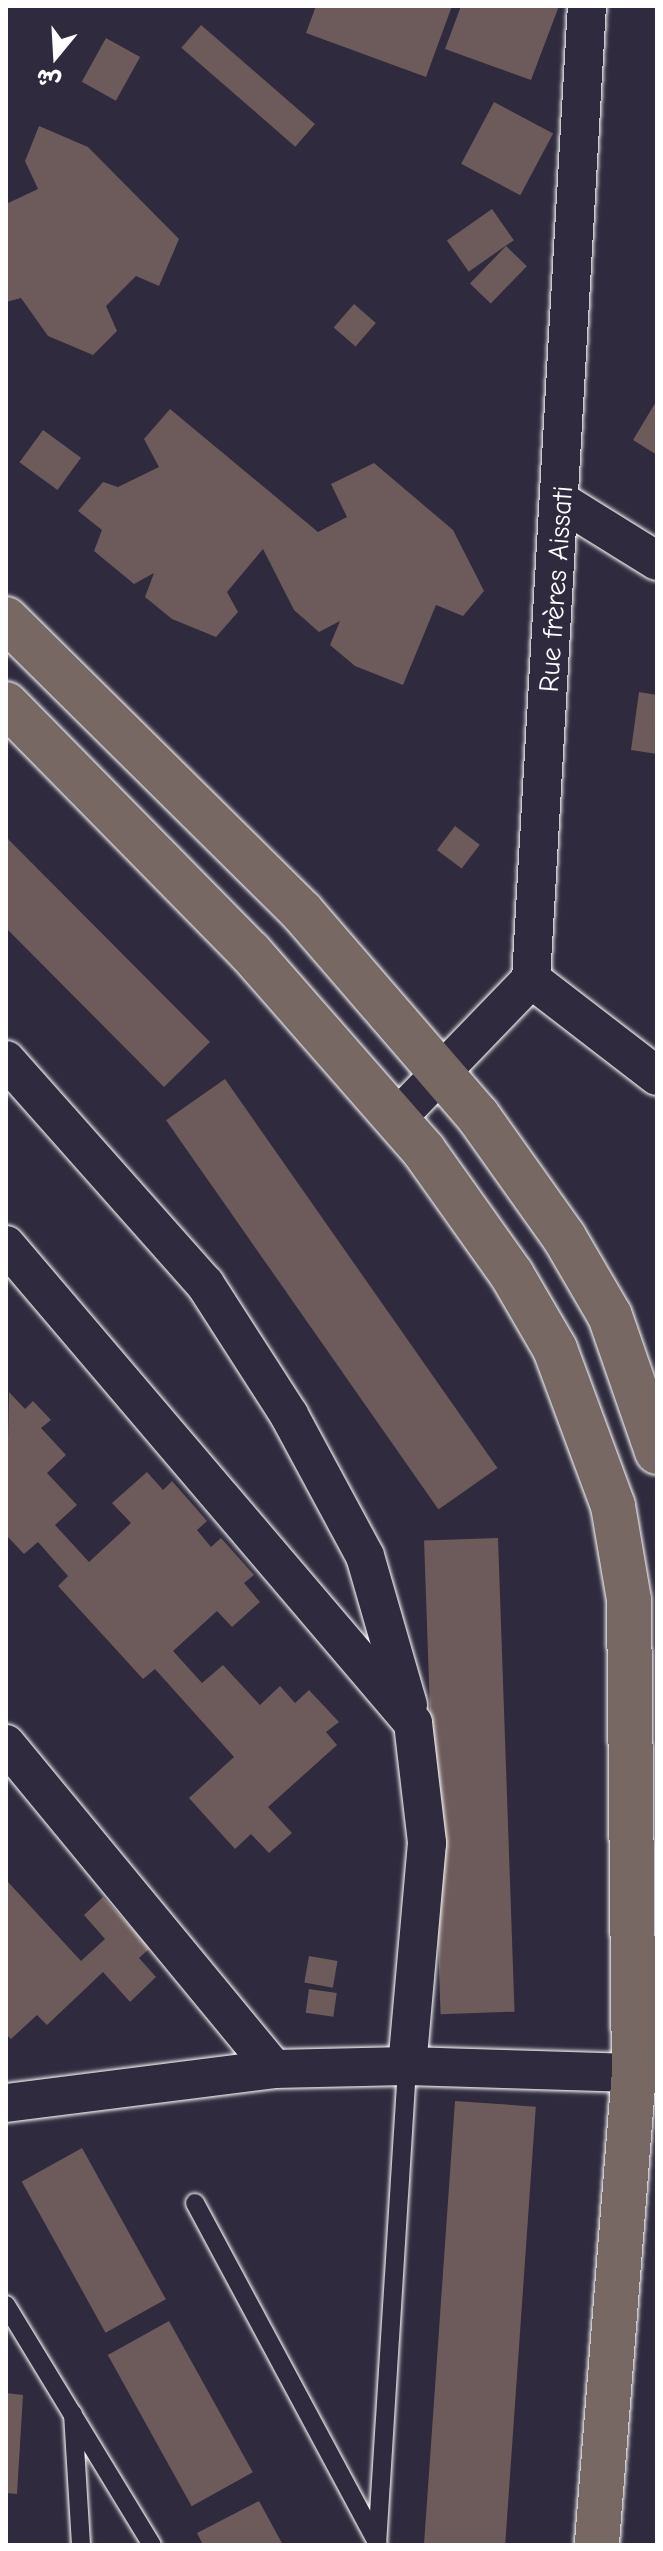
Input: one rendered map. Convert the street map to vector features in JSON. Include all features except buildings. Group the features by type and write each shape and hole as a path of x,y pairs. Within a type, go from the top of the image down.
{"main road":[{"path":"6,619 302,912 441,1073 564,1237 610,1316 657,1452"},
{"path":"6,704 250,952 397,1118 512,1275 555,1349 613,1506 629,1600 645,2073 597,2545"}],"street":[{"name":"Rue frères Aissati","path":"531,979 562,502 587,6"},
{"path":"562,502 657,561"},
{"path":"397,1118 531,979 657,1076"},
{"path":"6,1060 205,1284 289,1415 365,1556 413,1723 427,1843 407,2066"},
{"path":"6,1245 413,1723"},
{"path":"6,1744 274,2069"},
{"path":"6,2103 274,2069 407,2066 645,2073"}],"lane":[{"path":"377,2544 407,2066"},
{"path":"195,2203 377,2544"},
{"path":"6,2305 152,2545"},
{"path":"72,2411 81,2545"}]}
